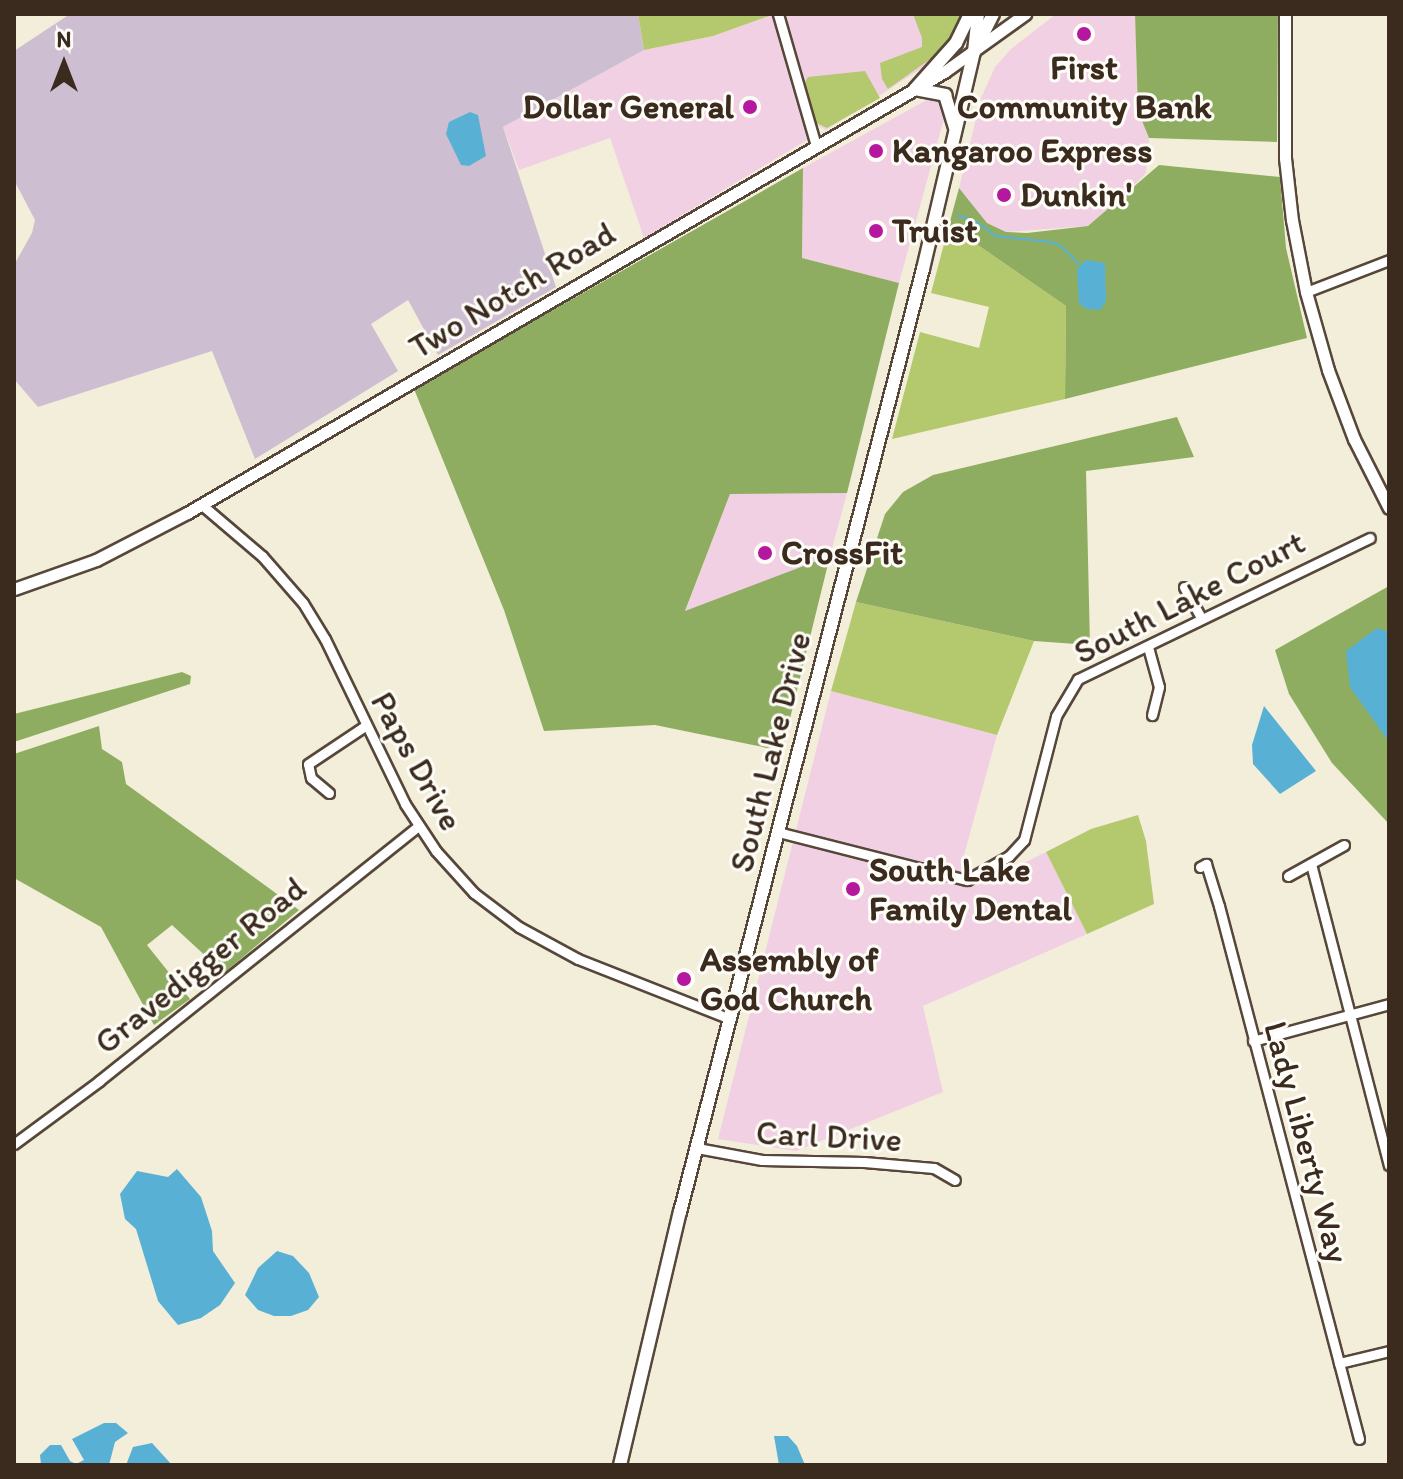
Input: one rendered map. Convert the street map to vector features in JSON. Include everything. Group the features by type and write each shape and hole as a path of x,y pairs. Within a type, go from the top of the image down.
{"main road":[{"path":"915,89 956,43 970,14"},
{"name":"South Lake Drive","path":"620,1465 697,1148 956,132 974,52 978,14"},
{"name":"South Lake Drive","path":"974,52 993,14"},
{"path":"915,89 945,95 956,132"}],"street":[{"path":"778,14 816,146"},
{"name":"Two Notch Road","path":"14,589 96,560 202,505 915,89 974,52 1025,14"},
{"path":"1285,14 1285,158 1292,220 1306,292 1328,370 1354,439 1389,507"},
{"path":"1306,292 1389,260"},
{"name":"Paps Drive","path":"202,505 268,562 303,603 325,639 365,726 419,826 474,893 519,927 578,959 730,1019"},
{"name":"South Lake Court","path":"778,832 967,880 1009,856 1024,840 1056,716 1078,679 1148,647 1201,618 1295,577 1320,560 1370,538"},
{"path":"1184,587 1201,618"},
{"path":"1148,647 1159,687 1152,715"},
{"path":"329,793 311,778 308,764 365,726"},
{"name":"Gravedigger Road","path":"14,1144 99,1081 419,826"},
{"path":"1288,876 1344,845"},
{"name":"Lady Liberty Way","path":"1200,867 1206,864 1359,1439"},
{"path":"1311,864 1350,1015 1384,1124 1389,1165"},
{"path":"1253,1041 1389,1004"},
{"name":"Carl Drive","path":"697,1148 762,1160 864,1162 934,1168 955,1180"},
{"path":"1339,1363 1389,1351"}],"shaded area":[{"path":"70,14 638,14 644,50 503,127 556,287 438,355 408,300 371,324 398,371 255,459 212,351 38,407 14,379 14,265 32,233 35,220 14,180 14,51"},
{"path":"784,14 965,14 933,61 826,130 815,124"},
{"path":"1056,14 1135,14 1138,111 1149,138 1146,173 1117,203 1088,226 1006,232 987,223 959,188 981,98 995,67 1011,49"},
{"path":"772,15 807,140 644,238 610,138 519,170 503,127 644,50 713,36"},
{"path":"932,97 941,101 945,115 899,283 802,258 803,168"},
{"path":"847,493 830,556 685,612 730,494"},
{"path":"831,691 997,735 961,866 987,881 1046,852 1087,934 923,1006 943,1092 796,1151 718,1139"}],"green space":[{"path":"638,14 772,15 713,36 644,50"},
{"path":"913,14 965,14 943,50 888,89 882,79 880,63 922,47"},
{"path":"1135,14 1278,14 1277,142 1149,138 1138,111"},
{"path":"865,71 880,98 827,128 812,121 802,88 808,77"},
{"path":"1159,165 1280,177 1286,248 1307,338 1065,399 1066,306 949,225 959,188 987,223 1006,232 1027,233 1088,226"},
{"path":"803,168 802,258 899,283 847,493 730,494 685,611 830,556 782,751 655,725 544,731 504,610 414,389"},
{"path":"949,225 1066,306 1065,399 892,439 920,332 979,348 989,307 931,293"},
{"path":"1177,417 1194,457 1086,471 1090,645 1034,641 856,602 885,514 903,492 933,475"},
{"path":"1389,586 1389,824 1332,763 1289,694 1275,650"},
{"path":"856,602 1034,641 997,735 831,691"},
{"path":"182,672 191,676 190,684 14,742 14,714"},
{"path":"99,726 102,749 122,762 126,784 299,910 224,973 172,925 147,945 190,999 154,1025 101,927 14,878 14,754"},
{"path":"1138,815 1146,841 1154,904 1087,934 1046,852 1091,829"}],"water":[{"path":"470,112 478,115 486,156 469,166 461,165 446,134 449,122"},
{"path":"1086,260 1105,263 1106,301 1100,310 1087,309 1079,304 1077,269"},
{"path":"1377,628 1389,632 1389,742 1350,687 1346,651"},
{"path":"1264,706 1316,771 1280,794 1253,764 1252,745"},
{"path":"177,1169 201,1197 212,1231 213,1251 235,1283 220,1305 201,1318 178,1325 158,1301 136,1229 125,1219 120,1194 137,1171 168,1177"},
{"path":"277,1251 293,1256 309,1273 319,1297 308,1310 291,1316 274,1316 258,1310 245,1295 258,1268"},
{"path":"104,1423 116,1423 128,1433 115,1442 109,1465 41,1465 40,1455 50,1445 61,1445 70,1461 76,1464 84,1460 72,1439"},
{"path":"774,1436 788,1436 797,1446 805,1465 779,1465"},
{"path":"152,1443 172,1465 126,1465 133,1447"}],"waterway":[{"path":"958,215 978,223 995,236 1051,242 1061,246 1079,264"}],"place":[{"name":"First Community Bank","path":"1084,34"},
{"name":"Dollar General","path":"750,107"},
{"name":"Kangaroo Express","path":"876,151"},
{"name":"Dunkin'","path":"1004,195"},
{"name":"Truist","path":"876,231"},
{"name":"CrossFit","path":"765,553"},
{"name":"South Lake Family Dental","path":"853,889"},
{"name":"Assembly of God Church","path":"684,979"}]}
